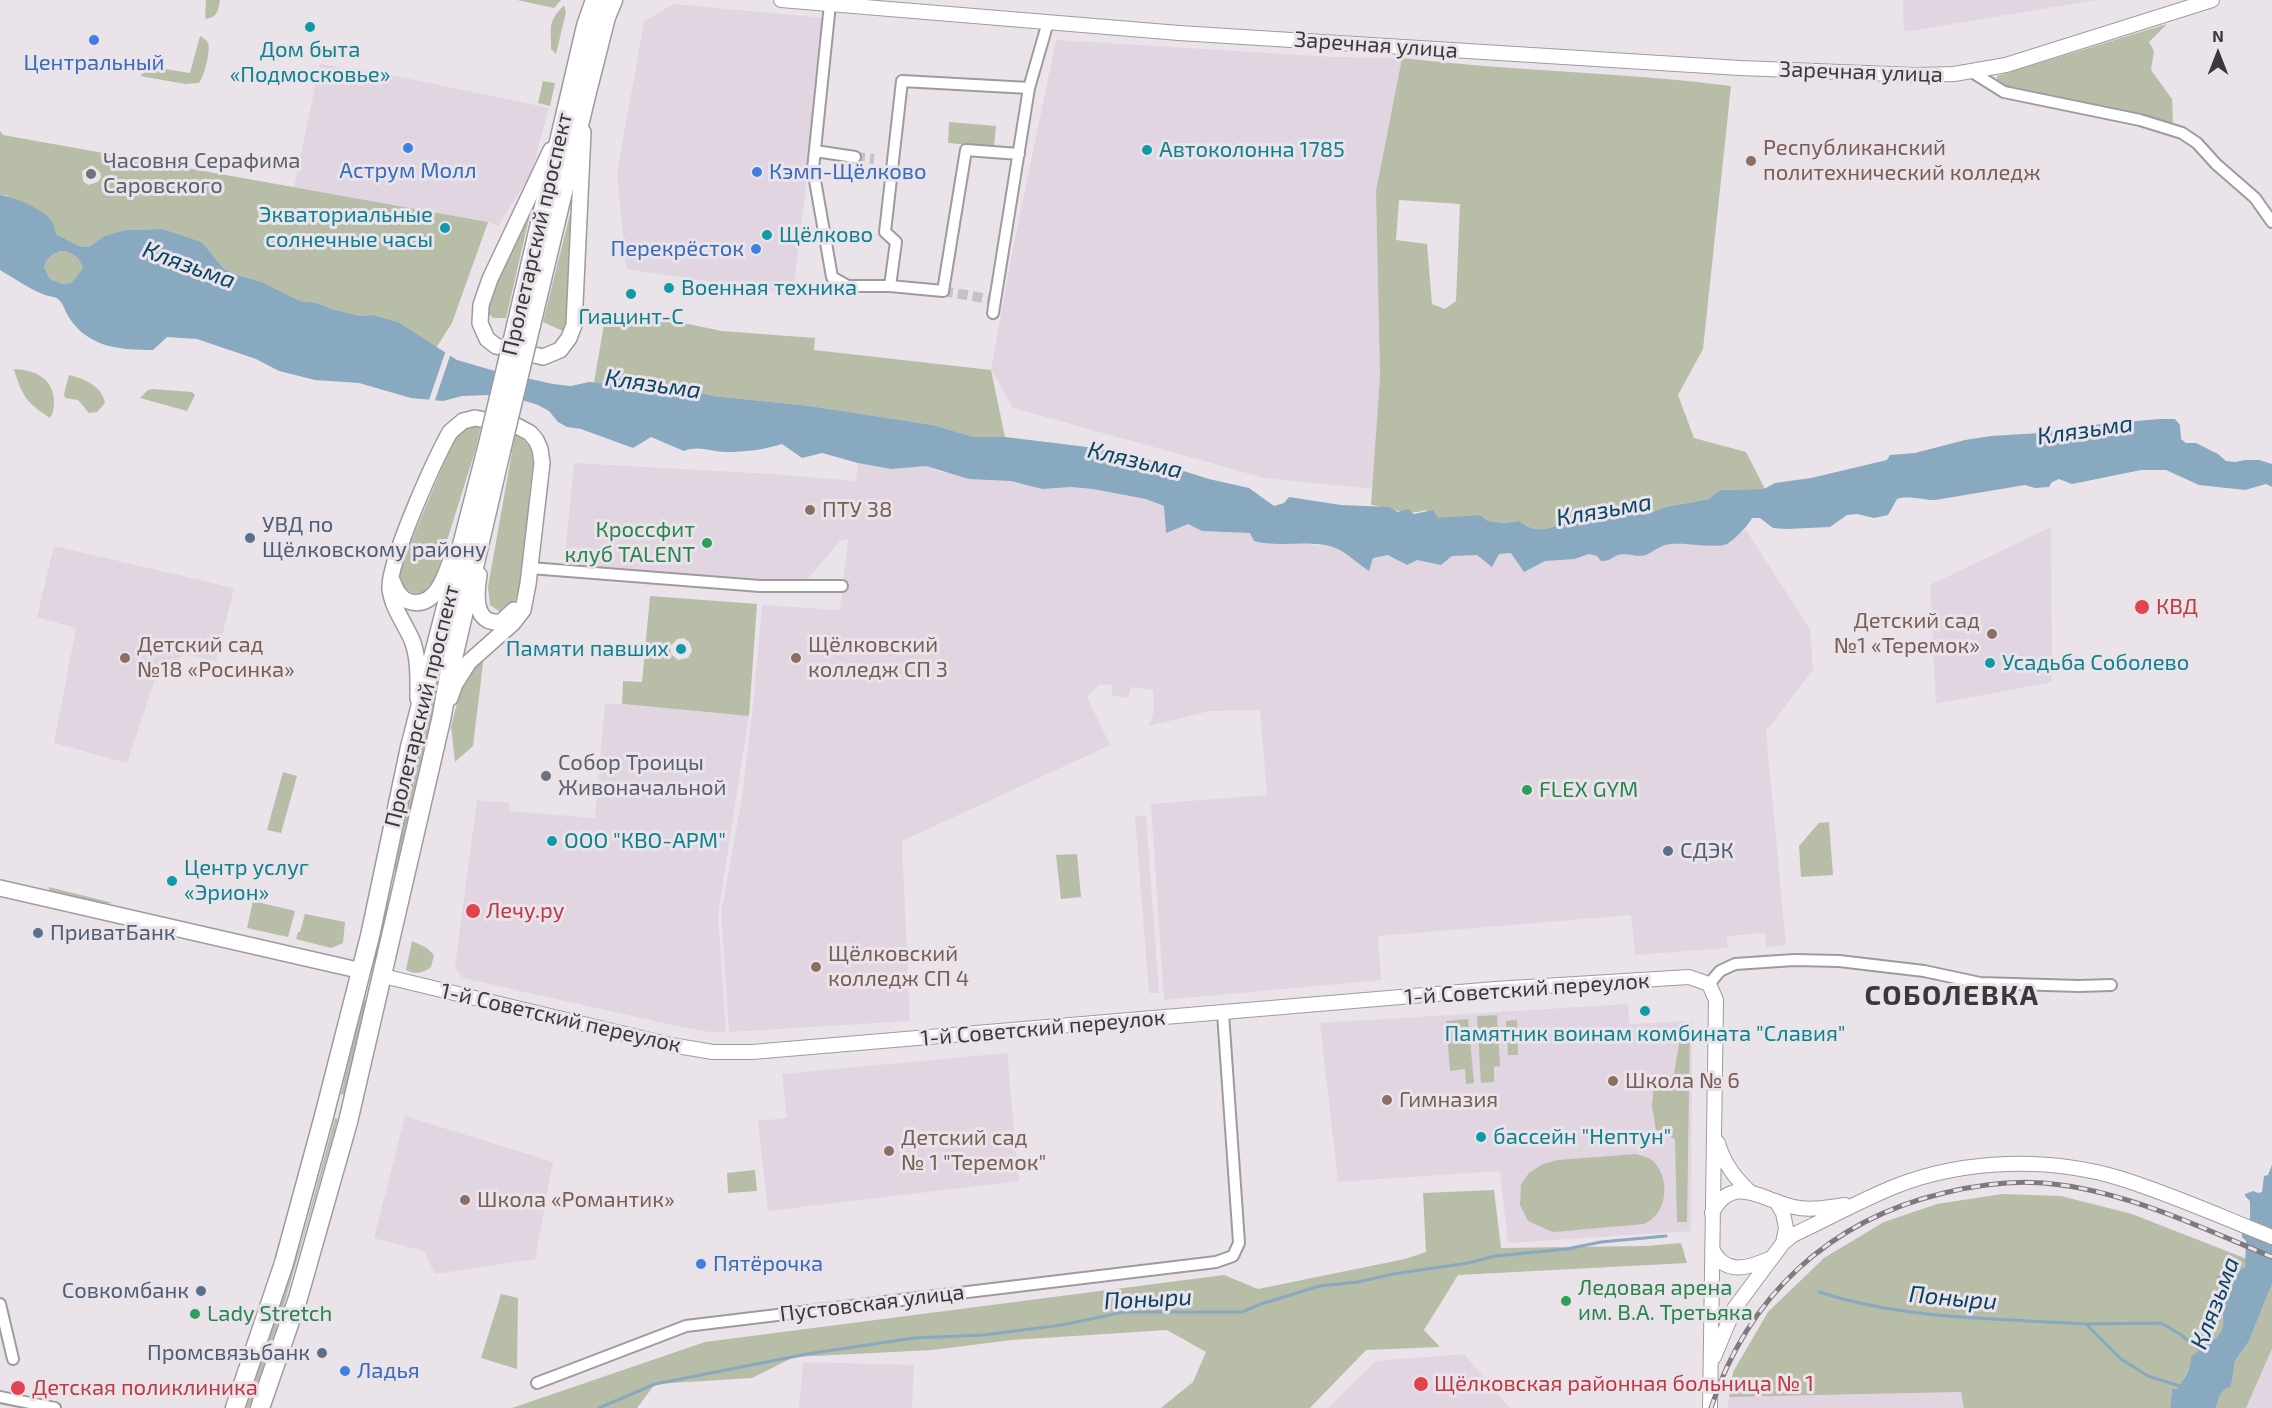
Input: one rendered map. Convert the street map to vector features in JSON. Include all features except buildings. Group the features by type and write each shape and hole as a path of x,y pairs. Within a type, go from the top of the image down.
{"main road":[{"name":"Пролетарский проспект","path":"575,107 613,0"},
{"name":"Пролетарский проспект","path":"260,1408 298,1298 348,1122 441,720 488,476 575,107 590,5"},
{"path":"575,107 574,325 569,338 560,350 550,356 537,357 491,343 483,334 479,318 490,279 575,107"},
{"path":"417,717 416,657 412,642 392,597 391,574 401,544 445,442 455,426 475,418 524,429 536,440 540,449 540,483 525,605 520,615 464,669 455,684 441,720"},
{"name":"Пролетарский проспект","path":"235,1408 284,1263 324,1116 355,990 362,971 417,717 488,476"},
{"path":"391,574 395,588 408,601 423,602 435,592 445,577 488,476"},
{"path":"488,476 477,599 480,612 489,621 501,622 511,614 528,584"},
{"path":"0,888 382,976"},
{"path":"324,1116 339,1110 348,1122"}],"street":[{"name":"Заречная улица","path":"781,0 1198,34 1740,68 1916,75 1972,72 2006,65 2212,0"},
{"path":"830,4 813,169 832,277 848,286 890,286 944,291 966,150 1019,154"},
{"path":"993,313 1029,88 1048,22"},
{"name":"Заречная улица","path":"1972,72 2004,92 2140,120 2182,133 2197,143 2216,164 2255,198 2272,222"},
{"path":"890,286 896,242 885,232 902,81 1029,88"},
{"path":"815,151 855,157"},
{"path":"530,568 760,586 842,586"},
{"path":"1710,1408 1711,1215 1716,1000 1709,984 1720,971 1735,964 1794,960 1839,961 1924,971 1980,983 2111,985"},
{"name":"1-й Советский переулок","path":"382,976 671,1045 713,1052 752,1052 1495,989 1689,977 1709,984"},
{"name":"Пустовская улица","path":"537,1383 686,1326 1216,1262 1233,1256 1239,1243 1223,1013"},
{"path":"1713,1126 1722,1160 1737,1181 1752,1193"},
{"path":"1710,1371 1716,1349 1734,1309 1783,1243 1793,1235 1897,1186 1946,1172 1986,1165 2028,1164 2084,1169 2119,1178 2272,1237"},
{"path":"1711,1215 1718,1202 1727,1194 1738,1191 1752,1193 1794,1207 1819,1209 1858,1204"},
{"path":"1776,1201 1783,1213 1786,1228 1783,1243"},
{"path":"1711,1242 1718,1260 1728,1266 1740,1268 1771,1258"},
{"path":"0,1304 13,1359"},
{"path":"0,1397 55,1408"}],"shaded area":[{"path":"1903,0 2096,0 1904,32"},
{"path":"673,4 826,18 793,294 626,269 617,173 644,22"},
{"path":"1056,40 1333,57 1402,58 1376,191 1380,377 1373,489 1265,478 1013,408 991,370 1012,254"},
{"path":"320,64 400,77 549,108 531,174 498,226 488,222 294,187"},
{"path":"574,463 856,481 858,463 891,469 926,466 941,472 1011,481 1042,489 1071,487 1093,489 1146,499 1164,506 1188,524 1202,531 1250,533 1304,544 1334,547 1368,570 1373,558 1388,555 1407,565 1417,560 1441,565 1452,556 1512,553 1524,571 1545,561 1589,554 1644,556 1654,549 1669,544 1702,544 1715,547 1727,544 1737,534 1746,530 1810,629 1813,670 1766,731 1786,945 1766,947 1765,933 1727,936 1728,948 1635,955 1631,915 1378,936 1381,980 1164,1000 1151,804 1267,795 1260,710 1210,711 1149,726 1154,711 1153,690 1131,687 1128,698 1111,695 1113,685 1100,684 1087,697 1110,745 902,841 910,1021 729,1032 721,913 742,798 762,605 840,610 848,539 840,541 805,582 564,566"},
{"name":"Детский сад №1 «Теремок»","path":"2051,527 2052,682 1936,704 1930,585"},
{"name":"Детский сад №18 «Росинка»","path":"54,546 234,588 216,661 185,654 155,679 127,763 54,743 76,628 37,617"},
{"path":"605,703 749,716 718,914 726,1032 711,1032 677,1026 463,978 455,967 477,800 509,803 509,811 595,818"},
{"path":"1135,816 1146,816 1159,993 1149,993"},
{"path":"1628,1004 1629,1024 1692,1021 1691,1231 1508,1243 1500,1171 1338,1182 1320,1023"},
{"name":"Детский сад № 1 \"Теремок\"","path":"1007,1053 1019,1181 768,1211 758,1121 787,1118 782,1074"},
{"name":"Школа «Романтик»","path":"405,1116 553,1162 535,1259 435,1274 424,1251 374,1238"},
{"path":"2272,1350 2272,1408 2246,1408"},
{"name":"Щёлковская районная больница № 1","path":"1464,1354 1510,1408 1328,1408 1376,1361"},
{"path":"803,1362 914,1365 912,1408 799,1408"},
{"path":"1962,1392 1964,1408 1728,1408 1729,1397"}],"green space":[{"path":"206,0 220,0 215,15 206,19 205,16"},
{"path":"517,0 561,0 554,8"},
{"path":"564,5 566,12 556,54 551,49 551,26"},
{"path":"2167,24 2149,42 2154,51 2151,70 2172,99 2173,123 2005,87 1997,82 1997,76"},
{"path":"200,36 208,43 209,51 199,83 185,84 140,76 145,72 146,66 190,73"},
{"path":"1402,58 1731,86 1703,349 1678,395 1694,438 1746,452 1765,489 1720,490 1709,499 1666,507 1645,515 1628,512 1597,522 1595,518 1579,519 1544,529 1532,528 1519,521 1504,523 1488,521 1480,515 1446,519 1438,518 1425,510 1405,512 1371,505 1380,377 1376,191","holes":["1399,200 1460,204 1456,301 1445,309 1432,304 1427,244 1396,240"]},
{"path":"543,81 555,83 550,106 538,103"},
{"path":"949,122 996,126 994,147 948,143"},
{"path":"0,131 3,135 488,222 452,323 436,348 398,322 374,315 361,316 317,303 300,301 262,282 224,269 202,242 163,229 125,230 104,236 89,247 79,246 56,234 51,219 6,195 0,195","holes":["92,165 100,172 101,177 98,182 88,185 83,181 82,171"]},
{"path":"572,206 569,309 565,332 543,322"},
{"path":"531,210 506,318 493,318 486,311 493,287"},
{"path":"63,251 76,256 83,268 71,283 63,284 50,279 44,267 50,256"},
{"path":"606,313 644,315 722,331 815,338 814,350 991,370 1005,437 974,437 933,425 810,406 713,396 690,390 658,392 654,389 642,389 635,384 594,382"},
{"path":"12,369 39,375 49,384 54,399 50,418 26,398"},
{"path":"69,375 87,381 97,388 105,403 97,412 89,413 78,400 65,398"},
{"path":"148,390 192,392 195,395 187,411 140,398"},
{"path":"474,425 481,425 476,448 435,579 424,592 414,594 406,589 399,579 403,561 452,444 463,430"},
{"path":"515,435 529,446 533,463 520,586 514,604 502,613 490,605 488,587"},
{"path":"650,596 757,604 749,716 622,704 623,681 642,682","holes":["684,638 690,643 692,651 688,658 678,660 671,654 670,647 677,639"]},
{"path":"455,602 457,604 395,881 395,861"},
{"path":"484,655 473,746 455,762 451,727 462,683"},
{"path":"283,772 297,776 281,833 267,830"},
{"path":"1829,822 1833,875 1801,877 1799,846 1819,823"},
{"path":"1077,854 1081,897 1061,899 1056,855"},
{"path":"49,887 113,903 105,904 49,890"},
{"path":"253,901 295,911 288,937 247,928"},
{"path":"305,914 345,922 343,943 331,948 296,939"},
{"path":"412,941 427,948 434,955 431,967 422,972 406,970"},
{"path":"363,1000 366,1001 345,1095 341,1094"},
{"path":"1497,1015 1500,1066 1494,1067 1494,1082 1481,1083 1477,1016"},
{"path":"1468,1019 1474,1083 1466,1084 1465,1069 1450,1071 1446,1021"},
{"path":"1517,1020 1518,1055 1508,1055 1506,1021"},
{"path":"1682,1026 1690,1026 1687,1222 1677,1222 1675,1139 1656,1130 1652,1106 1654,1083 1674,1074"},
{"path":"335,1118 338,1119 282,1311 249,1408 246,1408 303,1236"},
{"path":"1636,1154 1654,1162 1663,1178 1662,1205 1658,1213 1644,1224 1553,1232 1528,1221 1520,1205 1521,1184 1529,1173 1543,1164 1558,1160"},
{"path":"755,1170 757,1191 728,1193 727,1173"},
{"path":"1494,1190 1501,1248 1646,1246 1681,1243 1687,1263 1458,1275 1424,1330 1440,1347 1366,1350 1310,1408 1161,1408 1193,1382 1206,1352 1167,1330 1012,1340 932,1350 794,1357 752,1378 655,1384 637,1408 512,1408 705,1342 1224,1275 1258,1289 1405,1259 1426,1252 1423,1193"},
{"path":"2002,1194 2061,1196 2132,1214 2247,1259 2243,1267 2232,1278 2223,1276 2217,1279 2226,1288 2223,1306 2215,1301 2220,1307 2224,1324 2219,1336 2213,1342 2207,1343 2192,1362 2178,1389 2172,1388 2170,1408 1964,1408 1961,1392 1729,1397 1733,1372 1768,1312 1824,1258 1884,1222 1937,1204"},
{"path":"2272,1284 2272,1349 2246,1408 2216,1408 2222,1392 2231,1387 2235,1361 2249,1341"},
{"path":"501,1294 518,1298 517,1369 481,1358"}],"water":[{"name":"Клязьма","path":"0,195 20,201 42,212 52,222 56,234 79,246 89,247 104,236 125,230 163,229 202,242 224,269 262,282 300,301 317,303 361,316 374,315 398,322 457,360 495,371 571,386 589,382 608,383 614,376 629,375 641,387 658,392 690,390 713,396 810,406 933,425 974,437 1005,437 1120,451 1209,479 1249,488 1274,506 1284,503 1289,497 1341,505 1389,507 1398,512 1408,509 1414,514 1433,510 1438,518 1480,515 1488,521 1504,523 1519,521 1532,528 1544,529 1579,519 1595,518 1598,522 1628,512 1645,515 1666,507 1709,499 1720,490 1764,489 1775,483 1811,478 1887,460 1890,455 1915,453 1965,440 2159,419 2175,419 2180,425 2181,439 2186,443 2196,443 2218,454 2226,461 2259,460 2272,464 2272,487 2266,484 2245,490 2199,485 2166,470 2141,470 2072,484 2059,479 2052,482 2049,487 2035,488 2025,485 1935,500 1901,498 1897,499 1888,515 1874,518 1857,514 1847,515 1830,527 1773,528 1760,518 1752,518 1727,544 1709,546 1671,544 1646,555 1621,554 1604,561 1589,554 1574,559 1545,561 1524,572 1511,553 1499,554 1492,567 1477,555 1452,556 1441,565 1417,560 1407,565 1388,555 1373,558 1369,571 1342,551 1323,545 1264,543 1254,541 1250,533 1202,531 1188,524 1166,533 1164,506 1146,499 1093,489 1071,487 1042,489 1011,481 969,479 926,466 891,469 822,453 802,458 782,444 740,452 705,449 684,451 651,437 633,448 581,429 567,427 558,422 549,411 522,400 487,395 462,396 443,401 411,398 359,383 315,380 279,371 256,359 197,339 167,337 153,350 118,348 97,342 78,329 62,303 55,297 33,290 0,270","holes":["62,251 76,256 83,268 71,283 63,284 50,279 44,267 48,258"]},
{"path":"2272,1165 2272,1284 2249,1341 2235,1361 2231,1387 2222,1392 2216,1408 2170,1408 2172,1388 2177,1389 2184,1378 2191,1357 2202,1351 2207,1343 2218,1336 2221,1331 2222,1313 2215,1302 2219,1299 2223,1305 2229,1291 2226,1285 2217,1279 2218,1275 2222,1277 2224,1272 2232,1278 2245,1266 2246,1241 2242,1233 2248,1232 2250,1201 2245,1194 2253,1191 2262,1192 2264,1176 2268,1175"}],"pier":[{"path":"446,350 451,353 434,403 428,403"}],"waterway":[{"name":"Поныри","path":"599,1408 655,1384 807,1354 914,1338 983,1335 1062,1325 1124,1312 1242,1312 1320,1286 1358,1282 1393,1274 1468,1263 1495,1256 1666,1236"},
{"name":"Поныри","path":"1819,1292 1884,1308 1918,1313 2086,1324 2121,1359 2148,1376 2183,1387"},
{"name":"Поныри","path":"2086,1324 2161,1323 2180,1334 2204,1353"}],"tunnel":[{"path":"855,157 874,159"},
{"path":"943,291 995,300"}],"railway":[{"path":"1711,1408 1727,1368 1746,1331 1770,1298 1798,1269 1829,1244 1864,1222 1902,1205 1944,1193 1972,1187 2017,1183 2046,1183 2088,1190 2169,1214 2272,1257"}],"place":[{"name":"Дом быта «Подмосковье»","path":"310,27"},
{"name":"Центральный","path":"94,40"},
{"name":"Аструм Молл","path":"408,148"},
{"name":"Автоколонна 1785","path":"1147,150"},
{"name":"Республиканский политехнический колледж","path":"1751,161"},
{"name":"Кэмп-Щёлково","path":"757,172"},
{"name":"Часовня Серафима Саровского","path":"91,174"},
{"name":"Экваториальные солнечные часы","path":"445,228"},
{"name":"Щёлково","path":"767,235"},
{"name":"Перекрёсток","path":"756,249"},
{"name":"Военная техника","path":"669,288"},
{"name":"Гиацинт-С","path":"631,294"},
{"name":"ПТУ 38","path":"810,510"},
{"name":"УВД по Щёлковскому району","path":"250,538"},
{"name":"Кроссфит клуб TALENT","path":"707,543"},
{"name":"КВД","path":"2142,607"},
{"name":"Детский сад №1 «Теремок»","path":"1992,634"},
{"name":"Памяти павших","path":"681,649"},
{"name":"Детский сад №18 «Росинка»","path":"125,658"},
{"name":"Щёлковский колледж СП 3","path":"796,658"},
{"name":"Усадьба Соболево","path":"1990,663"},
{"name":"Собор Троицы Живоначальной","path":"546,776"},
{"name":"FLEX GYM","path":"1527,790"},
{"name":"ООО \"КВО-АРМ\"","path":"552,841"},
{"name":"СДЭК","path":"1668,851"},
{"name":"Центр услуг «Эрион»","path":"172,881"},
{"name":"Лечу.ру","path":"473,911"},
{"name":"ПриватБанк","path":"38,933"},
{"name":"Щёлковский колледж СП 4","path":"816,967"},
{"name":"Памятник воинам комбината \"Славия\"","path":"1645,1011"},
{"name":"Школа № 6","path":"1613,1081"},
{"name":"Гимназия","path":"1387,1100"},
{"name":"бассейн \"Нептун\"","path":"1481,1137"},
{"name":"Детский сад № 1 \"Теремок\"","path":"889,1151"},
{"name":"Школа «Романтик»","path":"465,1200"},
{"name":"Пятёрочка","path":"701,1264"},
{"name":"Совкомбанк","path":"201,1291"},
{"name":"Ледовая арена им. В.А. Третьяка","path":"1566,1301"},
{"name":"Lady Stretch","path":"195,1314"},
{"name":"Промсвязьбанк","path":"322,1353"},
{"name":"Ладья","path":"345,1371"},
{"name":"Щёлковская районная больница № 1","path":"1421,1384"},
{"name":"Детская поликлиника","path":"18,1388"}],"district":[{"name":"СОБОЛЕВКА","path":"1952,996"}]}
